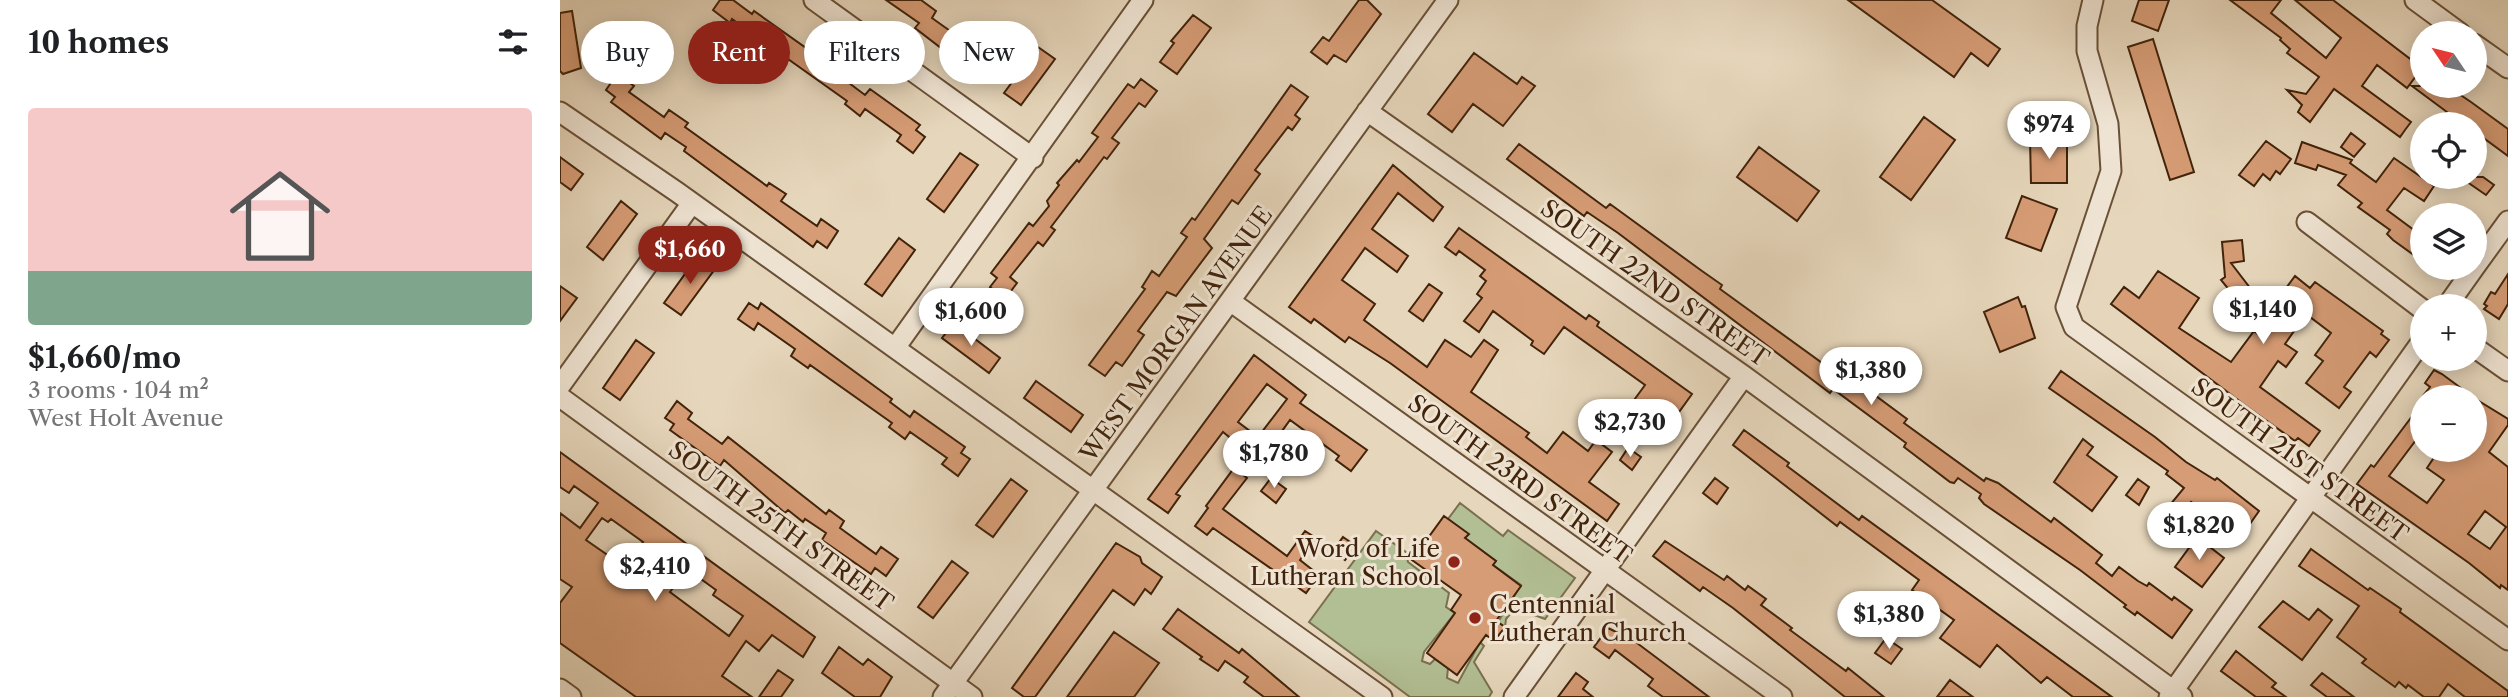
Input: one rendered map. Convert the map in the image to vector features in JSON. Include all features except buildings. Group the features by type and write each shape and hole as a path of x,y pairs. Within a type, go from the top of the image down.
{"street":[{"path":"814,0 1033,158"},
{"path":"895,348 1033,158 1143,0"},
{"name":"WEST MORGAN AVENUE","path":"948,690 1448,0"},
{"name":"SOUTH 21ST STREET","path":"2093,0 2087,26 2087,51 2108,124 2111,172 2069,293 2066,307 2074,327 2508,640"},
{"path":"2415,0 2444,21"},
{"path":"2487,53 2508,68"},
{"name":"SOUTH 22ND STREET","path":"1367,111 1744,376 2175,695"},
{"path":"560,112 692,203 1091,492 1382,697"},
{"path":"560,387 692,203"},
{"path":"2487,250 2508,221"},
{"path":"2306,222 2410,300"},
{"name":"SOUTH 23RD STREET","path":"1230,301 1782,697"},
{"path":"2487,357 2508,372"},
{"path":"2175,695 2310,497 2410,358"},
{"path":"1514,697 1744,376"},
{"name":"SOUTH 25TH STREET","path":"560,397 855,608 948,690 972,697"},
{"path":"560,689 571,697"}],"green space":[{"path":"1460,503 1503,536 1508,530 1575,578 1545,619 1515,608 1506,619 1505,627 1498,622 1521,585 1493,565 1496,561 1465,538 1468,534 1448,519"},
{"path":"1376,531 1406,552 1408,562 1449,593 1446,607 1455,613 1424,652 1422,661 1430,664 1435,659 1448,668 1447,678 1458,683 1480,642 1484,646 1474,662 1492,692 1489,697 1410,697 1309,622"}],"place":[{"name":"Word of Life Lutheran School","path":"1454,562"},
{"name":"Centennial Lutheran Church","path":"1475,618"}]}
